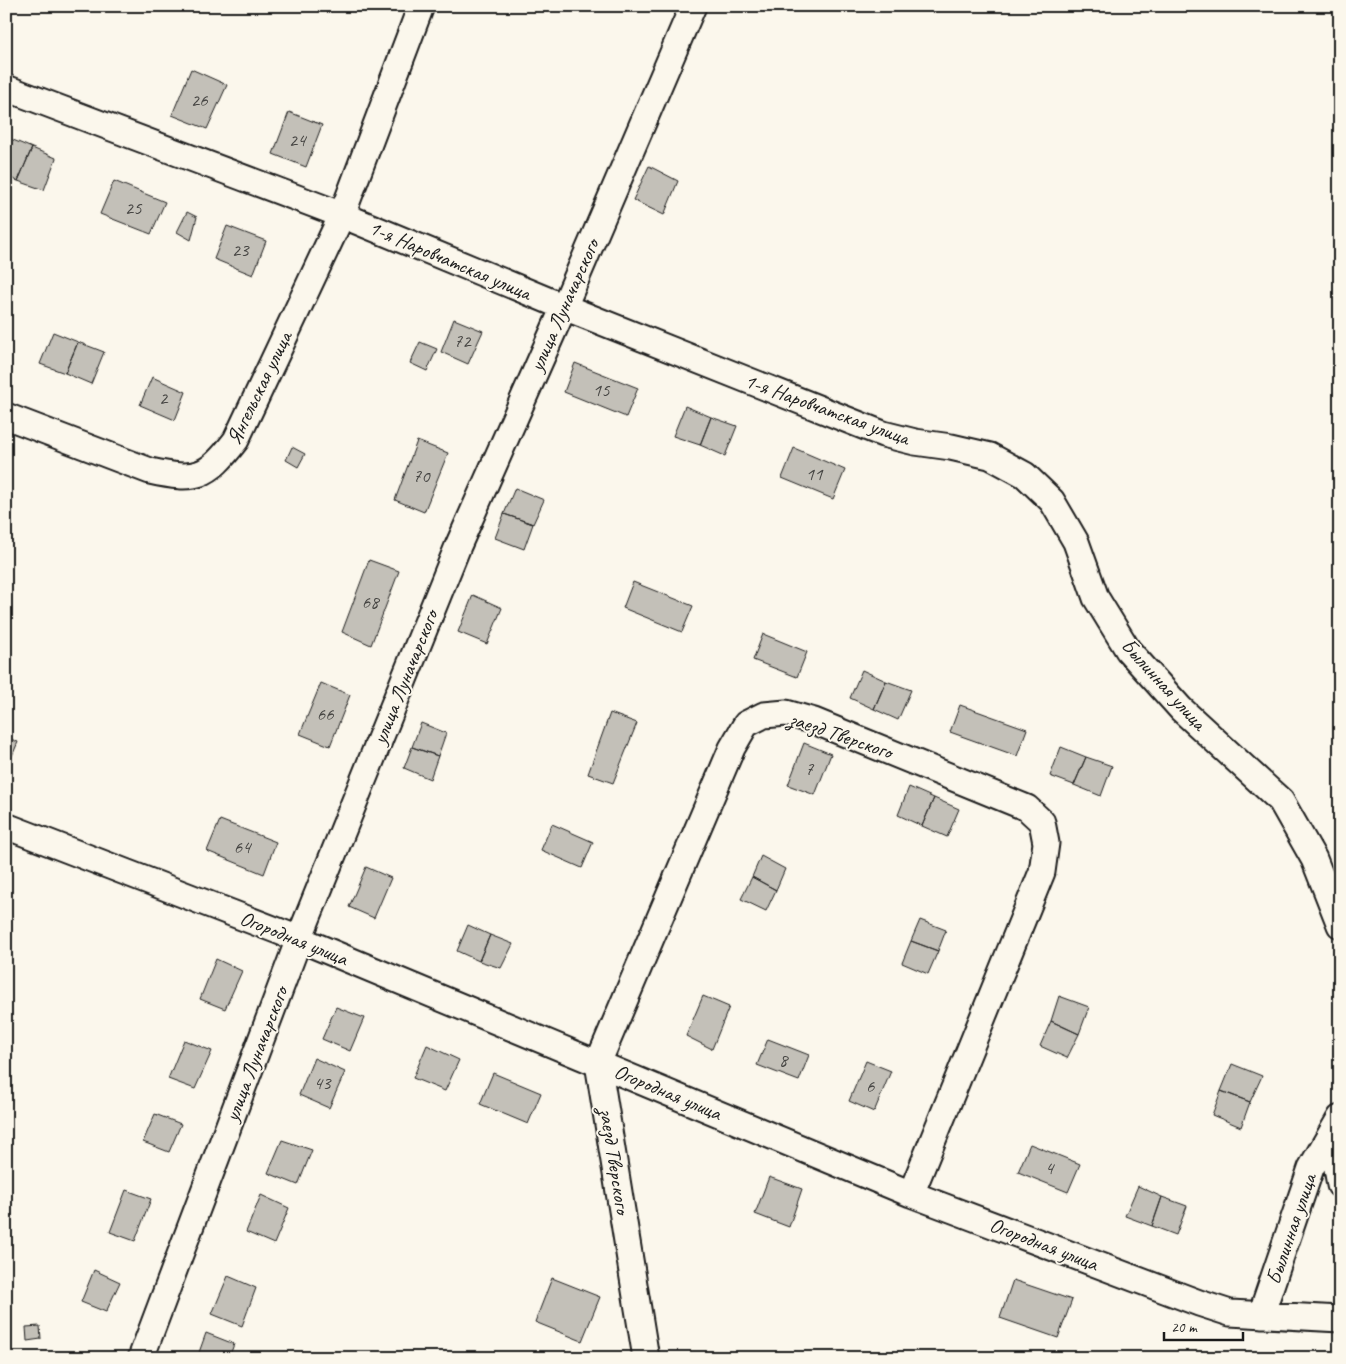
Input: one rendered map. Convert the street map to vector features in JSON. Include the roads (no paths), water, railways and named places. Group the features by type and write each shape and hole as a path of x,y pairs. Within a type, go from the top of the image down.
{"street":[{"name":"Янгельская улица","path":"6,416 150,471 168,475 190,476 209,470 222,459 236,440 342,215 421,6"},
{"name":"улица Луначарского","path":"141,1358 299,939 458,546 564,307 693,6"},
{"name":"1-я Наровчатская улица","path":"6,88 342,215 564,307 883,434 915,442 951,447"},
{"name":"Былинная улица","path":"951,447 990,456 1025,475 1052,500 1076,542 1096,598 1128,650 1181,709 1281,801 1314,859 1340,925"},
{"name":"заезд Тверского","path":"646,1358 598,1063 732,748 746,724 764,715 786,713 814,721 1000,796 1027,808 1042,822 1046,843 1042,872 912,1194"},
{"name":"Огородная улица","path":"6,826 299,939 912,1194 1199,1302 1230,1313 1340,1319"},
{"name":"Былинная улица","path":"1261,1315 1311,1168 1340,1119"},
{"path":"1340,1119 1335,1157 1340,1185"}]}
